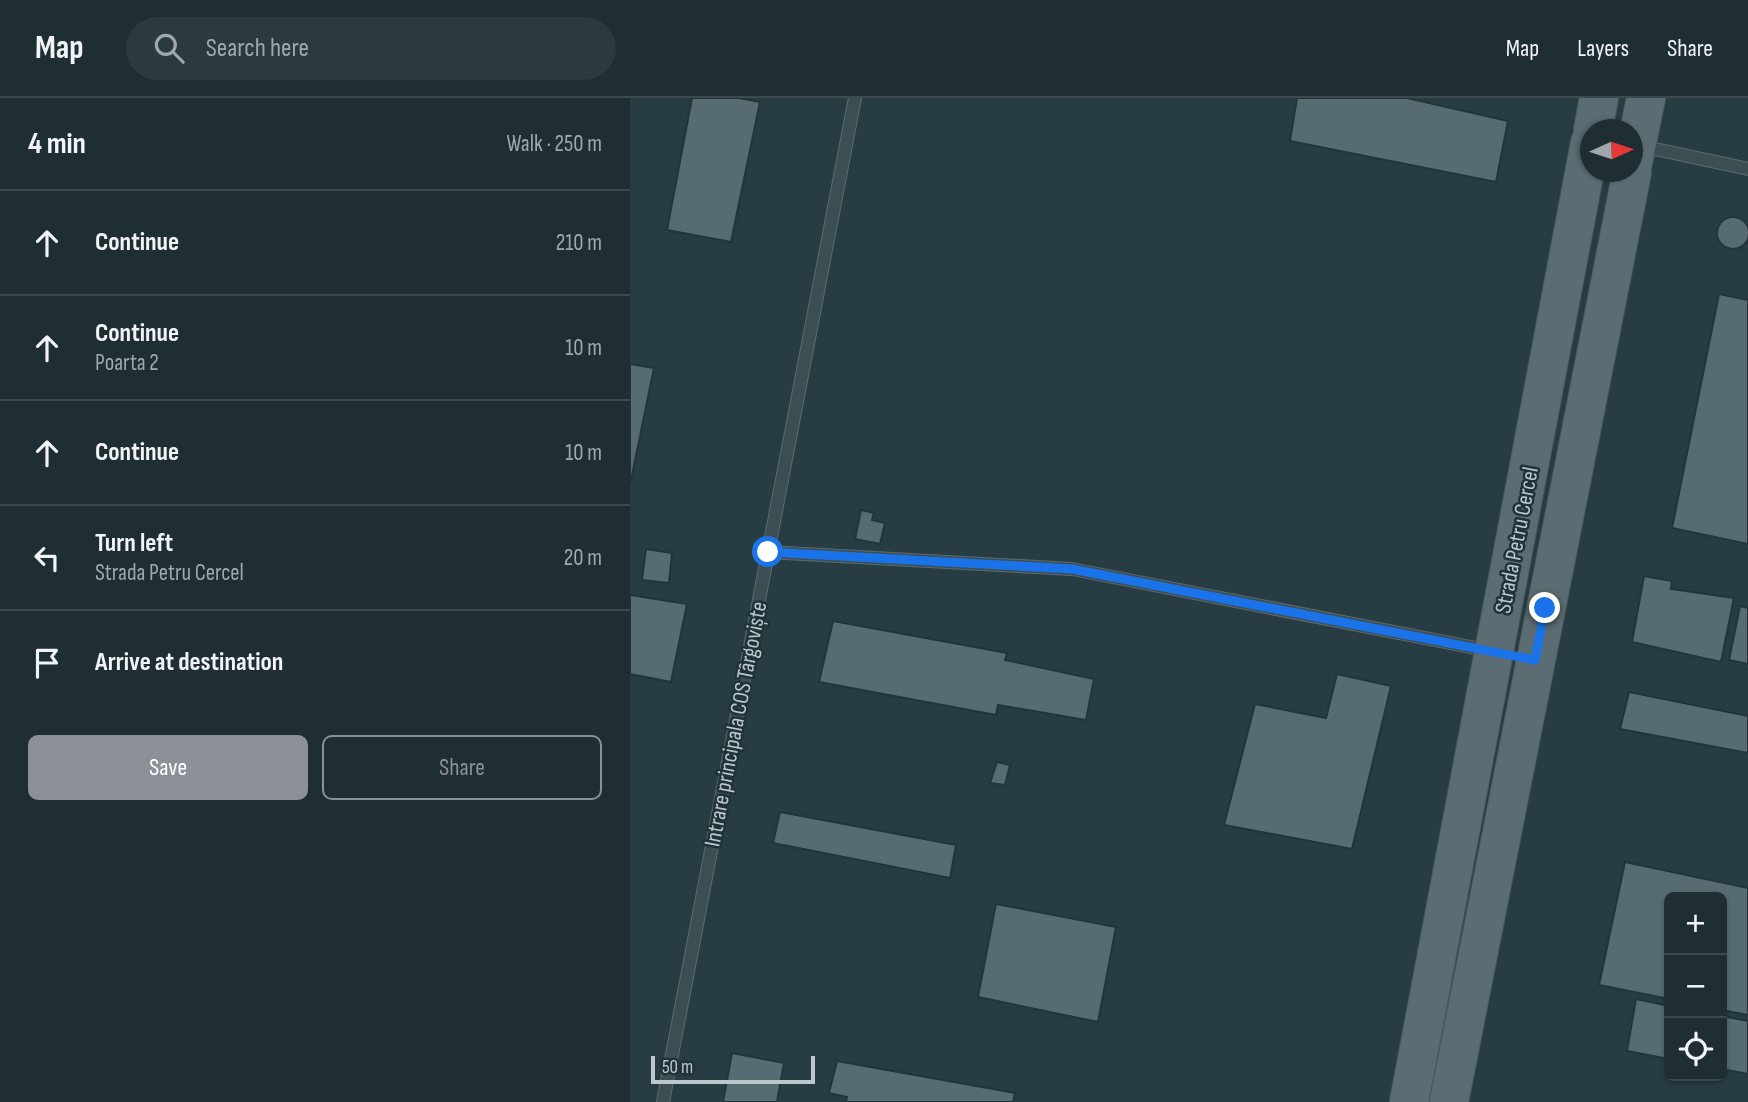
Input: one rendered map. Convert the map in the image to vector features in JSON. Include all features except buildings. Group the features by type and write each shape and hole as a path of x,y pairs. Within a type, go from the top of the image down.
{"main road":[{"path":"1595,119 1599,98"},
{"name":"Strada Petru Cercel","path":"1642,119 1646,98"},
{"name":"Strada Petru Cercel","path":"1409,1102 1584,182"},
{"name":"Strada Petru Cercel","path":"1449,1102 1630,182"},
{"path":"1495,652 1535,660"}],"lane":[{"name":"Intrare principala COS Târgoviște","path":"663,1102 855,98"},
{"path":"1643,162 1748,169"},
{"path":"768,552 1072,569 1495,652"}],"route":[{"path":"768,552 1072,569 1535,660 1545,608"}]}
